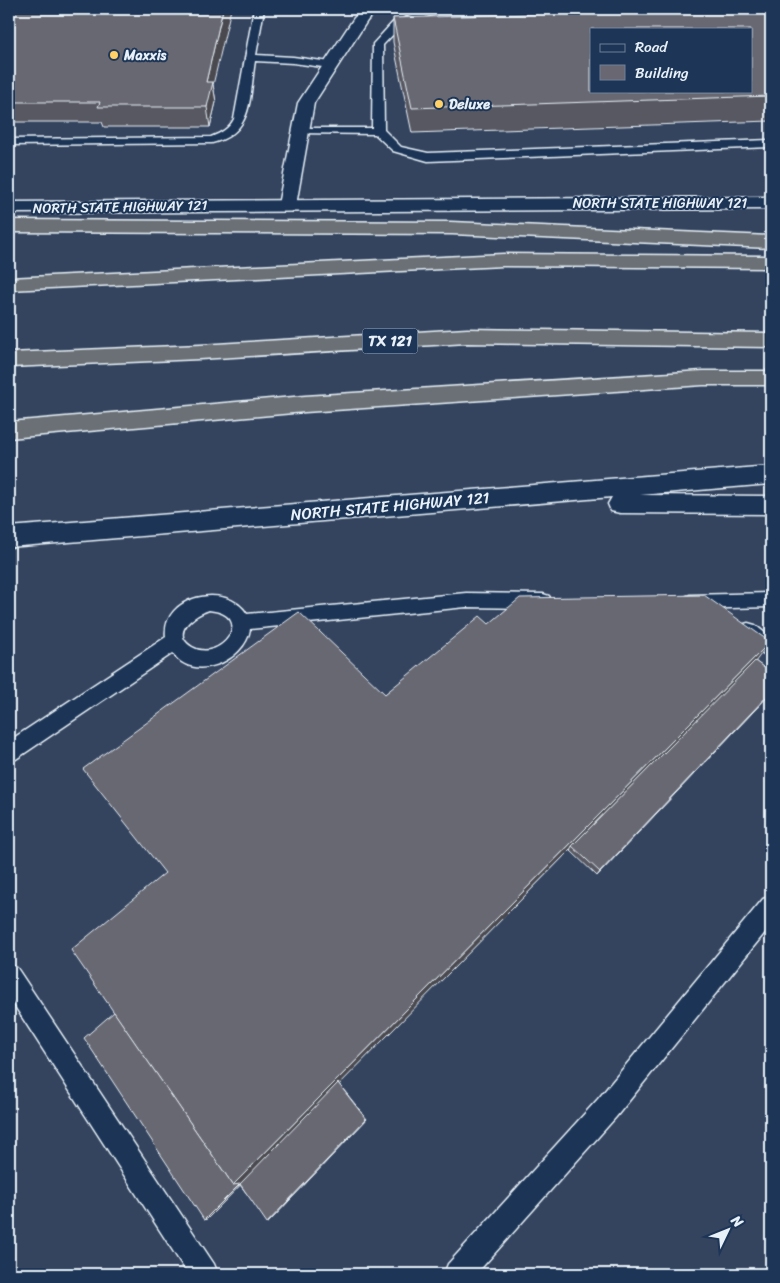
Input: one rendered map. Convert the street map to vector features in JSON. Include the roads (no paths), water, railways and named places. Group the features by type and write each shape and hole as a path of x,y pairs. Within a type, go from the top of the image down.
{"highway":[{"path":"9,226 451,228 771,242"},
{"path":"9,284 503,260 771,262"},
{"name":"TX 121","path":"9,360 200,352 467,336 771,340"},
{"path":"9,430 305,404 703,378 771,378"}],"main road":[{"path":"287,205 306,103 361,18 371,9"},
{"path":"491,204 745,186"},
{"name":"NORTH STATE HIGHWAY 121","path":"9,208 771,203"},
{"name":"NORTH STATE HIGHWAY 121","path":"9,537 771,475"},
{"path":"379,507 648,503 771,505"}],"lane":[{"path":"9,142 212,140 226,135 235,129 240,119 259,9"},
{"path":"378,131 378,44 398,23 443,9"},
{"path":"251,58 293,60 330,66"},
{"path":"301,131 378,131 397,148 428,157 771,144"},
{"path":"241,622 466,600 563,601"},
{"path":"670,602 771,600"},
{"path":"208,602 230,606 237,613 241,622 241,632 236,643 228,651 216,657 203,659 191,656 181,650 175,641 174,627 179,618 187,610 197,605 208,602"},
{"path":"712,602 771,649"},
{"path":"9,752 175,641"},
{"path":"458,1274 607,1108 771,908"},
{"path":"9,976 204,1274"}],"place":[{"name":"Maxxis","path":"114,55"},
{"name":"Deluxe","path":"439,104"}]}
